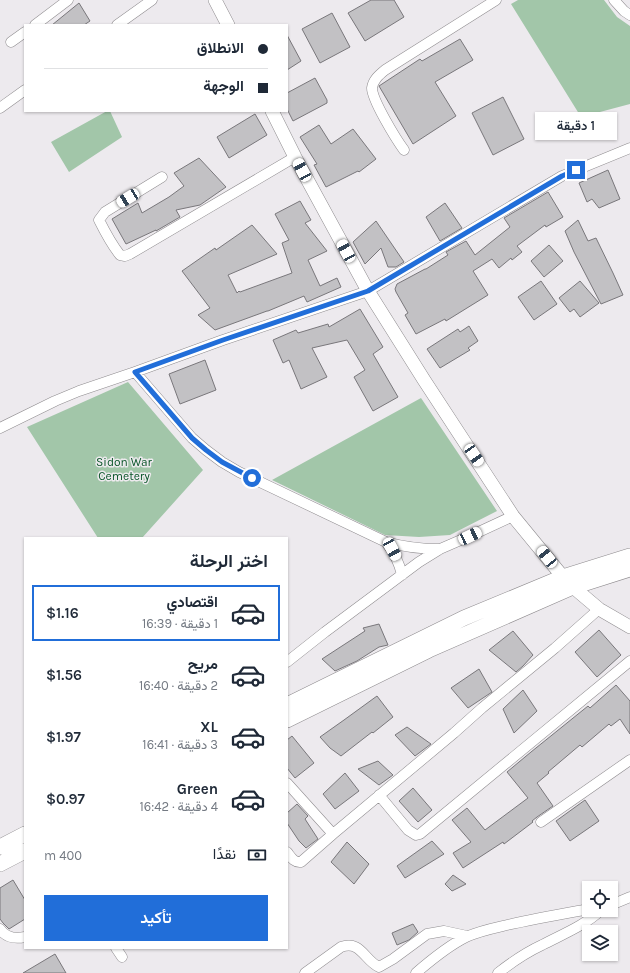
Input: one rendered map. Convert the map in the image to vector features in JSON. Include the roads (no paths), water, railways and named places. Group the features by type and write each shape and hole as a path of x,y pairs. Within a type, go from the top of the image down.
{"main road":[{"path":"288,720 568,582 630,556"},
{"path":"288,705 464,618 568,582 630,569"},
{"path":"0,847 24,837"},
{"path":"0,864 24,852"}],"street":[{"path":"36,24 68,0"},
{"path":"118,24 152,0"},
{"path":"215,0 227,24"},
{"path":"404,150 393,134 374,96 372,88 375,80 385,70 496,0"},
{"path":"614,0 630,16"},
{"path":"11,42 24,33"},
{"path":"0,108 24,91"},
{"path":"272,112 295,157 368,291 513,516 568,582 599,610 630,627"},
{"path":"0,428 61,398 79,391 368,291 562,176 630,148"},
{"path":"162,177 105,212 99,220 116,251 120,255 125,256 130,254 295,157"},
{"path":"135,372 192,438 222,462 239,472 386,542 412,548 440,549"},
{"path":"288,661 324,632 440,549 513,516"},
{"path":"386,542 397,558 402,575"},
{"path":"288,853 295,861 301,862 599,610"},
{"path":"379,795 408,830 416,835 420,834 630,661"},
{"path":"541,822 630,760"},
{"path":"288,784 333,834"},
{"path":"618,902 630,897"},
{"path":"416,973 467,936 556,914 582,910"},
{"path":"498,973 541,945 578,928 594,917"},
{"path":"0,929 2,933 11,938 24,937"},
{"path":"305,973 341,947 347,945 352,945 358,948 374,965 379,967 393,959 427,934 444,931 467,936"},
{"path":"117,949 122,957"}],"park label":[{"name":"Sidon War Cemetery","path":"124,469"}]}
